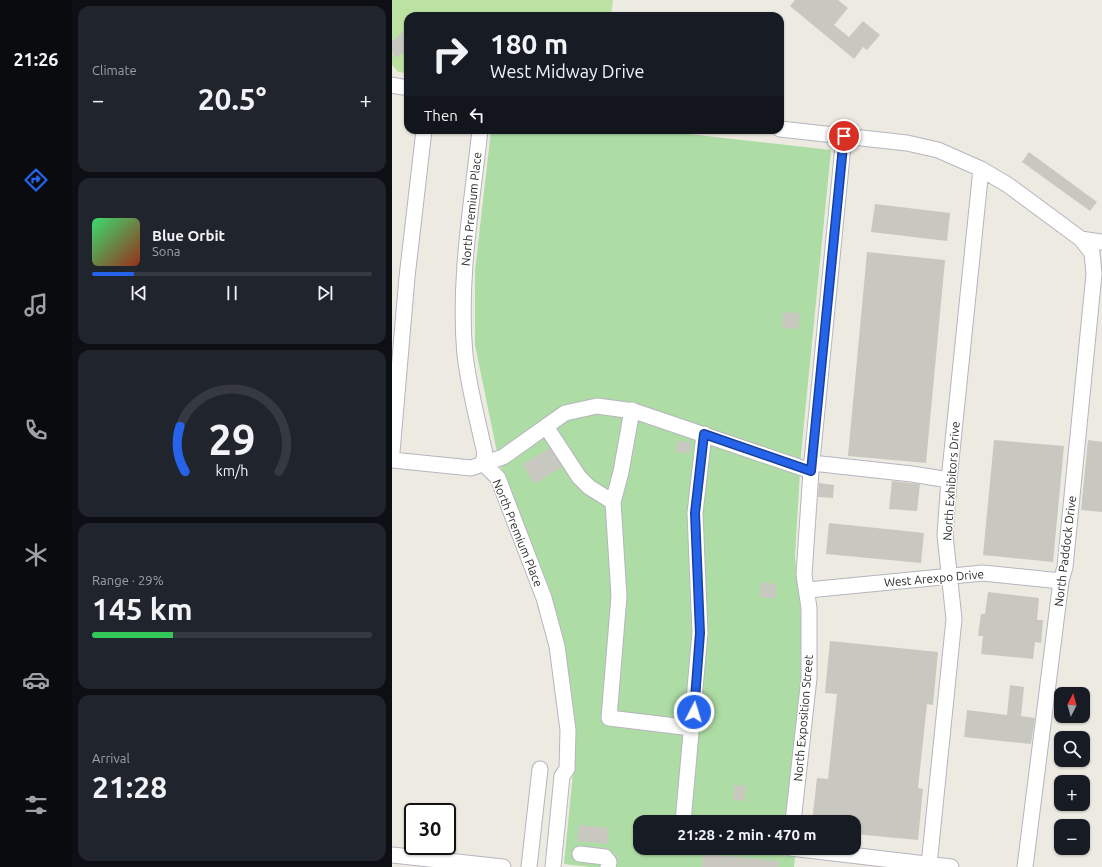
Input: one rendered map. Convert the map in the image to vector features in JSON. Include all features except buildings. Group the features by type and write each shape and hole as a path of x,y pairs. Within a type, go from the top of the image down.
{"street":[{"path":"392,86 404,88"},
{"path":"784,129 907,143 938,150 981,169 1008,185 1081,239 1102,242"},
{"path":"392,452 407,277 424,134"},
{"name":"North Premium Place","path":"480,134 464,270 465,355 471,394 485,454 483,463 498,478 544,598 557,646 568,730 568,769 562,776 553,867"},
{"name":"North Exposition Street","path":"794,815 809,678 809,608 808,590 804,575 812,467 844,136"},
{"name":"North Exhibitors Drive","path":"929,865 954,619 948,576 945,535 949,480 981,169"},
{"name":"North Paddock Drive","path":"1025,867 1061,581 1065,567 1094,274 1092,253 1081,239"},
{"path":"392,460 472,468 504,457 547,428 565,413 597,406 632,410 812,467 912,474 949,480"},
{"path":"632,410 621,472 613,502 619,596 609,718 692,728"},
{"path":"547,428 579,477 589,487 613,502"},
{"path":"684,815 700,633 695,513 704,434"},
{"name":"West Arexpo Drive","path":"808,590 983,573 1061,581"},
{"path":"529,867 540,769"},
{"path":"580,854 604,857 609,862 608,867"},
{"path":"392,855 504,867"},
{"path":"842,855 951,867"}],"green space":[{"path":"392,0 613,0 612,12 404,12 404,73 398,72 392,65"},
{"path":"491,134 689,134 831,150 801,454 795,557 811,706 800,815 633,815 633,855 795,855 794,867 590,867 564,864 575,753 571,687 550,590 499,462 475,345 475,271"}],"route":[{"path":"694,712 700,633 695,513 704,434 811,471 844,136"}]}
